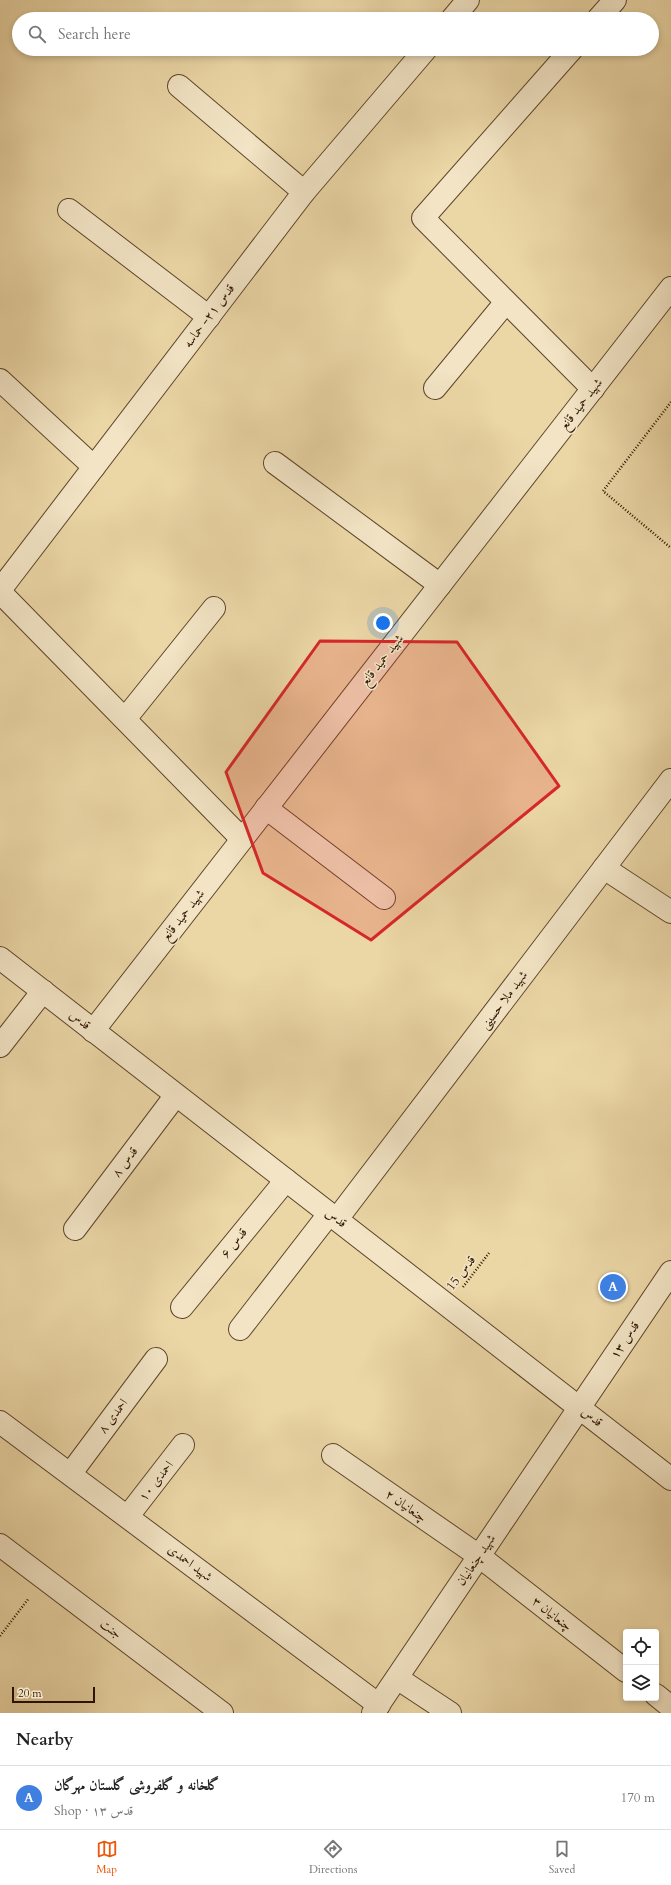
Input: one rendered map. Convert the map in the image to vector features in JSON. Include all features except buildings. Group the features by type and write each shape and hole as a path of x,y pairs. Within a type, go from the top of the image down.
{"street":[{"path":"458,12 468,0"},
{"path":"604,12 615,0"},
{"name":"قدس ۲۱- حماسه","path":"0,591 304,192 420,56"},
{"path":"566,56 423,218 593,389"},
{"path":"179,86 304,192"},
{"path":"69,210 209,317"},
{"name":"شهید حمید قانع","path":"93,1031 671,288"},
{"path":"435,388 506,302"},
{"path":"0,380 94,467"},
{"path":"275,462 440,585"},
{"path":"0,591 242,839"},
{"path":"125,719 214,608"},
{"name":"شهید ملا حسینی","path":"240,1329 333,1217 671,780"},
{"path":"266,808 384,898"},
{"path":"604,868 671,912"},
{"name":"قدس","path":"0,958 671,1479"},
{"path":"0,1046 43,991"},
{"name":"قدس ۸","path":"75,1229 176,1095"},
{"name":"قدس ۶","path":"182,1306 286,1180"},
{"name":"قدس ۱۳","path":"579,1408 671,1272"},
{"name":"احمدی ۸","path":"71,1473 156,1359"},
{"name":"شهید چنعانیان","path":"376,1709 579,1408"},
{"name":"شهید احمدی","path":"0,1422 128,1516 376,1709"},
{"name":"احمدی ۱۰","path":"128,1516 184,1445"},
{"name":"چنعانیان ۲","path":"333,1455 479,1556"},
{"name":"جنت","path":"0,1544 222,1713"},
{"name":"چنعانیان ۳","path":"479,1556 623,1669"},
{"path":"397,1678 450,1713"},
{"path":"659,1697 671,1706"}],"path":[{"path":"671,402 603,491 671,548"},
{"name":"قدس 15","path":"449,1306 489,1252"},
{"path":"0,1636 45,1579"}],"highlighted area":[{"path":"320,641 457,642 559,786 371,940 263,873 226,772"}],"place":[{"name":"گلخانه و گلفروشی گلستان مهرگان","path":"613,1287"}]}
